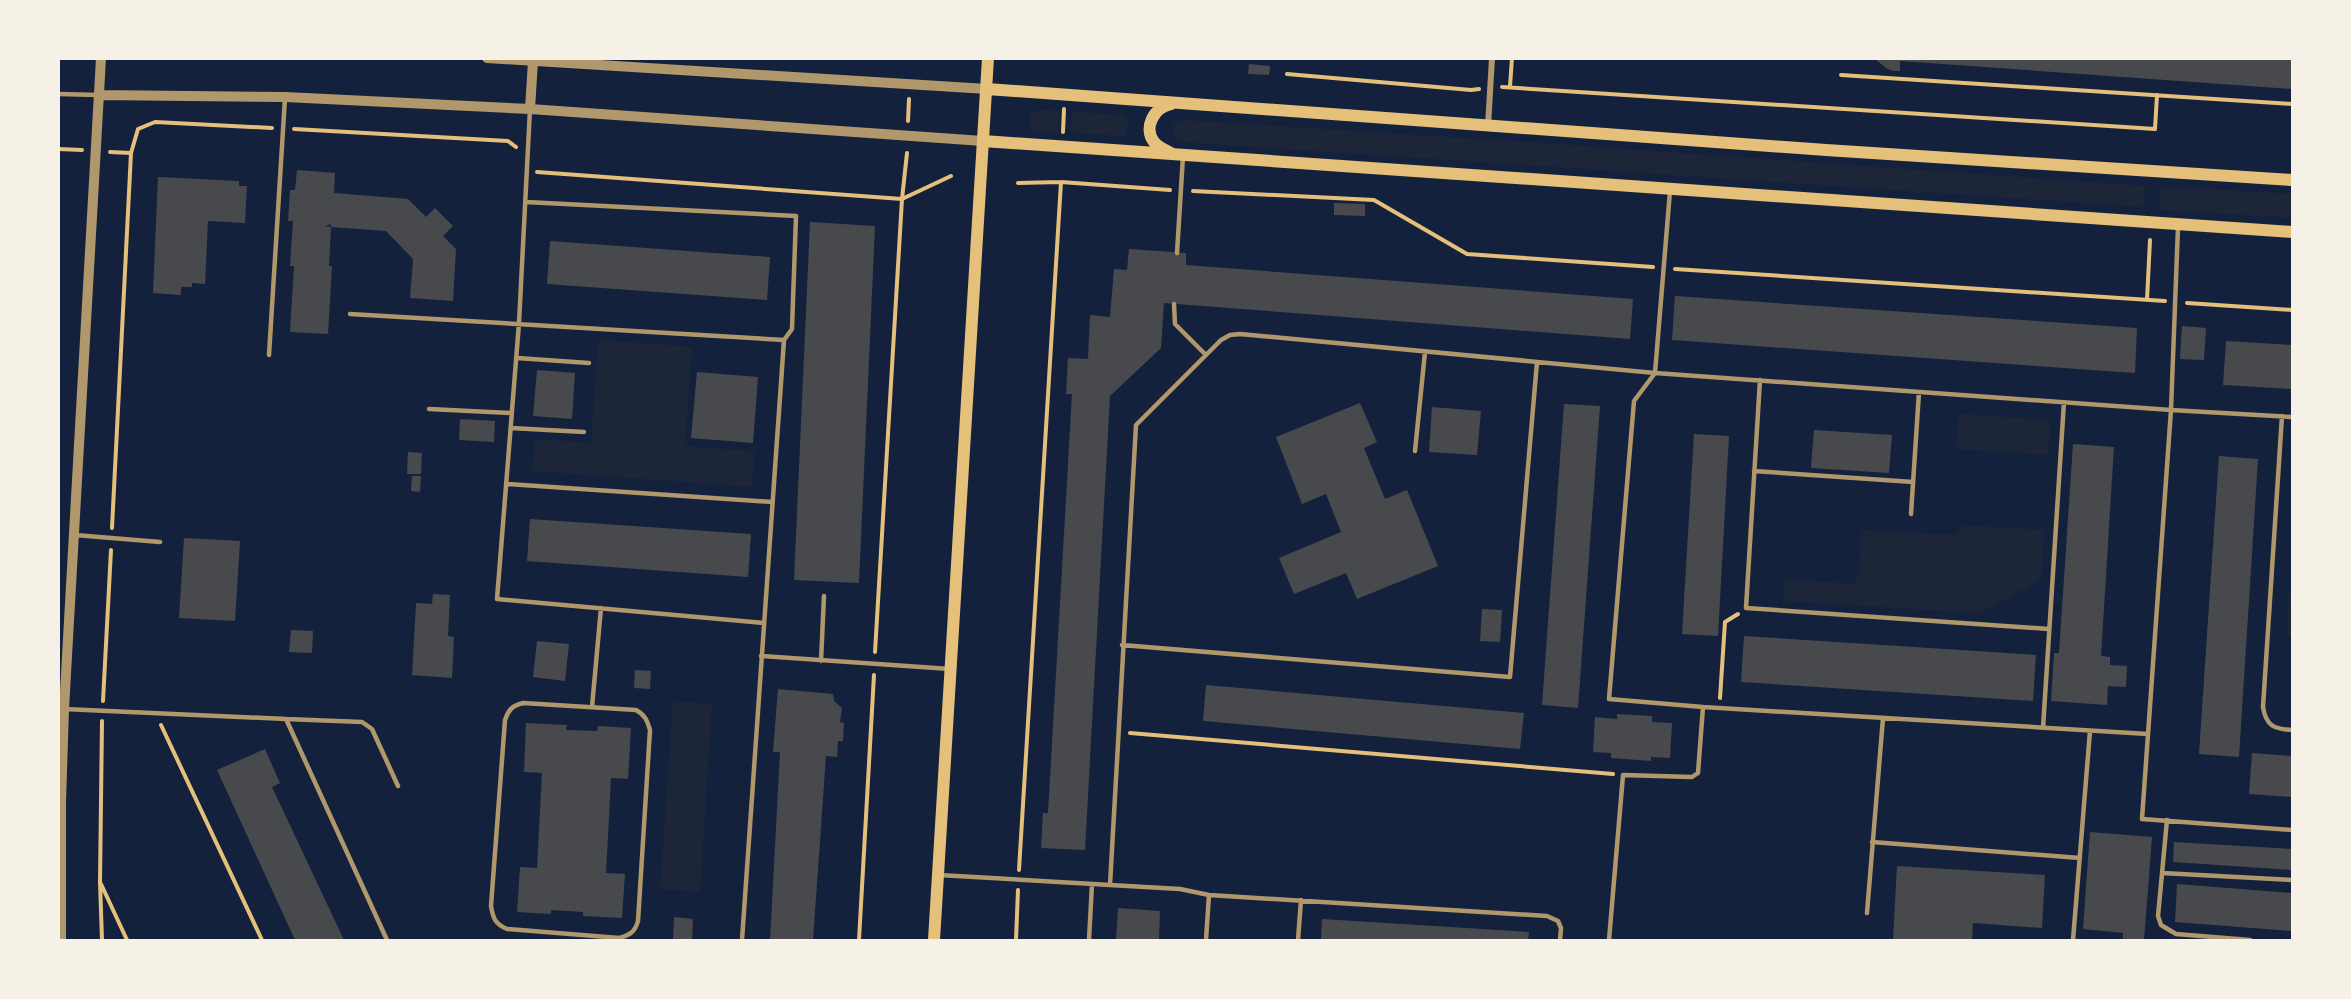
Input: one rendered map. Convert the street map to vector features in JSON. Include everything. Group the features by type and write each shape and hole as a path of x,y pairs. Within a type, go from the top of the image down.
{"main road":[{"path":"934,940 988,58"},
{"path":"987,89 1488,126 2292,180"},
{"path":"1178,103 1165,105 1158,109 1152,118 1150,128 1155,143 1178,155"},
{"path":"983,141 2292,232"}],"street":[{"path":"61,940 64,709 101,58"},
{"path":"487,58 987,89"},
{"path":"1488,126 1492,58"},
{"path":"530,109 533,61"},
{"path":"99,95 285,97 530,109 983,141"}],"lane":[{"path":"58,94 99,95"},
{"path":"269,356 285,97"},
{"path":"530,109 517,357 497,599 764,623"},
{"path":"1177,253 1178,155"},
{"path":"1670,190 1655,372 1634,401 1609,699 1703,707 2148,734"},
{"path":"526,202 795,216 792,329 784,340 742,940"},
{"path":"2178,224 2171,410 2142,819 2292,830"},
{"path":"1174,304 1175,324 1205,354"},
{"path":"350,314 784,340"},
{"path":"1110,885 1136,425 1205,354 1230,335 1240,334 1655,372 2292,417"},
{"path":"1415,451 1425,351"},
{"path":"517,357 589,363"},
{"path":"1122,645 1510,677 1537,362"},
{"path":"1760,380 1746,609 2049,629"},
{"path":"1911,514 1918,392"},
{"path":"2043,728 2064,402"},
{"path":"429,409 513,413"},
{"path":"2282,416 2263,707 2265,718 2272,726 2292,730"},
{"path":"511,428 584,432"},
{"path":"1755,471 1913,482"},
{"path":"507,484 772,502"},
{"path":"73,535 160,542"},
{"path":"821,661 824,596"},
{"path":"592,708 601,608"},
{"path":"761,656 951,669"},
{"path":"523,703 592,708 636,710 643,714 650,730 636,930 628,936 619,938 507,929 499,926 493,918 491,906 505,720 508,710 514,705 523,703"},
{"path":"1609,940 1623,775 1692,777 1698,772 1703,707"},
{"path":"64,709 362,722 372,729 398,786"},
{"path":"1867,913 1883,717"},
{"path":"286,719 387,940"},
{"path":"2073,940 2090,731"},
{"path":"2167,820 2158,916 2162,925 2169,932 2176,934 2250,940"},
{"path":"1872,842 2080,858"},
{"path":"2162,873 2292,880"},
{"path":"939,875 1180,889 1209,895 1547,916 1558,921 1561,928 1560,940"},
{"path":"1089,940 1092,884"},
{"path":"1206,940 1209,895"},
{"path":"1298,940 1301,900"}],"path":[{"path":"1510,86 1512,58"},
{"path":"1287,74 1471,90 1510,86 2155,129 2157,95"},
{"path":"1841,75 2292,104"},
{"path":"908,121 909,99"},
{"path":"1063,132 1064,109"},
{"path":"138,129 155,122 508,141 520,151"},
{"path":"859,940 906,153"},
{"path":"527,171 902,199 951,176"},
{"path":"1016,940 1061,182 1018,183"},
{"path":"2146,300 2150,240"},
{"path":"1719,707 1725,622 1746,609"},
{"path":"156,713 262,940"},
{"path":"1118,732 1623,775"},
{"path":"100,882 127,940"}],"shaded area":[{"path":"1038,110 1059,111 1058,133 1039,132 1031,128 1029,118 1031,113"},
{"path":"1072,111 1124,116 1128,120 1127,133 1123,136 1071,133"},
{"path":"1182,120 2145,186 2143,207 1183,142 1175,139 1172,132 1175,123"},
{"path":"2161,186 2292,194 2292,218 2160,210"},
{"path":"598,340 692,347 685,446 754,451 752,487 532,471 535,439 591,443"},
{"path":"1958,414 2050,420 2048,455 1956,449"},
{"path":"1962,525 2044,530 2042,579 1980,613 1783,601 1785,579 1852,584 1859,576 1861,530 1957,535"},
{"path":"2289,591 2292,591 2292,636 2287,636"},
{"path":"673,701 712,704 700,892 660,889"}],"building":[{"path":"1874,58 2292,58 2292,89 1900,61 1900,71 1893,71"},
{"path":"1249,64 1270,66 1269,75 1248,74"},
{"path":"297,170 335,173 334,193 408,199 426,217 435,208 453,226 443,236 456,249 453,301 410,298 413,259 386,231 331,227 329,266 332,266 328,334 290,332 294,266 290,266 293,221 288,221 290,190 295,190"},
{"path":"158,177 239,181 239,186 247,186 245,223 208,221 205,284 192,283 192,287 181,287 181,295 153,293"},
{"path":"1334,203 1365,204 1365,216 1334,215"},
{"path":"810,222 875,226 859,583 794,580"},
{"path":"550,241 770,257 767,300 547,284"},
{"path":"1129,249 1186,253 1186,265 1633,299 1630,339 1164,303 1161,348 1110,396 1085,850 1041,848 1043,813 1048,813 1072,394 1066,394 1068,358 1088,359 1090,315 1110,317 1114,269 1127,270"},
{"path":"1675,296 2137,328 2135,373 1672,340"},
{"path":"2182,326 2206,328 2204,360 2180,359"},
{"path":"2226,341 2292,345 2292,389 2223,385"},
{"path":"537,370 575,373 572,419 533,416"},
{"path":"697,372 758,377 753,443 691,438"},
{"path":"1360,403 1377,442 1364,448 1385,499 1407,490 1438,566 1357,599 1346,573 1294,594 1279,558 1341,532 1326,494 1302,504 1276,437"},
{"path":"1564,404 1600,406 1578,708 1542,705"},
{"path":"1432,407 1481,411 1477,455 1429,452"},
{"path":"460,419 495,421 494,442 459,440"},
{"path":"1814,430 1892,435 1889,473 1811,468"},
{"path":"1694,434 1729,436 1718,636 1682,634"},
{"path":"2073,444 2114,447 2101,656 2110,657 2110,665 2127,666 2126,687 2108,686 2107,705 2051,701 2054,653 2059,653"},
{"path":"408,452 422,453 421,474 407,474"},
{"path":"2219,456 2258,459 2239,757 2199,754"},
{"path":"412,476 421,476 420,492 411,491"},
{"path":"530,519 751,534 748,577 527,561"},
{"path":"184,538 240,541 235,621 179,618"},
{"path":"433,594 450,595 448,636 454,637 452,678 412,675 416,603 432,604"},
{"path":"1482,609 1502,610 1500,642 1480,641"},
{"path":"291,630 313,631 312,653 289,652"},
{"path":"1744,636 2036,655 2033,701 1741,682"},
{"path":"537,641 569,644 565,681 533,677"},
{"path":"635,670 651,671 650,689 634,688"},
{"path":"1206,685 1524,713 1520,749 1203,721"},
{"path":"778,689 833,694 834,701 842,708 840,722 844,723 843,741 838,741 837,757 826,756 813,940 770,940 780,752 773,752"},
{"path":"1617,714 1652,716 1652,722 1672,723 1670,758 1651,757 1651,761 1611,758 1611,753 1593,752 1595,717 1617,719"},
{"path":"526,723 567,725 566,730 597,731 598,726 631,728 628,779 611,778 606,873 625,874 622,918 583,916 583,912 551,910 551,914 517,912 520,867 537,868 542,773 524,772"},
{"path":"265,749 280,783 272,787 344,940 295,940 217,770"},
{"path":"2252,753 2292,756 2292,797 2249,794"},
{"path":"2090,832 2152,837 2144,940 2123,940 2123,933 2083,929"},
{"path":"2174,842 2292,849 2292,870 2173,862"},
{"path":"1897,866 2045,875 2042,928 1973,923 1972,940 1893,940"},
{"path":"2177,884 2292,893 2292,931 2175,922"},
{"path":"1118,908 1160,911 1159,940 1116,940"},
{"path":"674,917 693,919 692,940 673,940"},
{"path":"1322,919 1529,932 1528,940 1321,940"}]}
